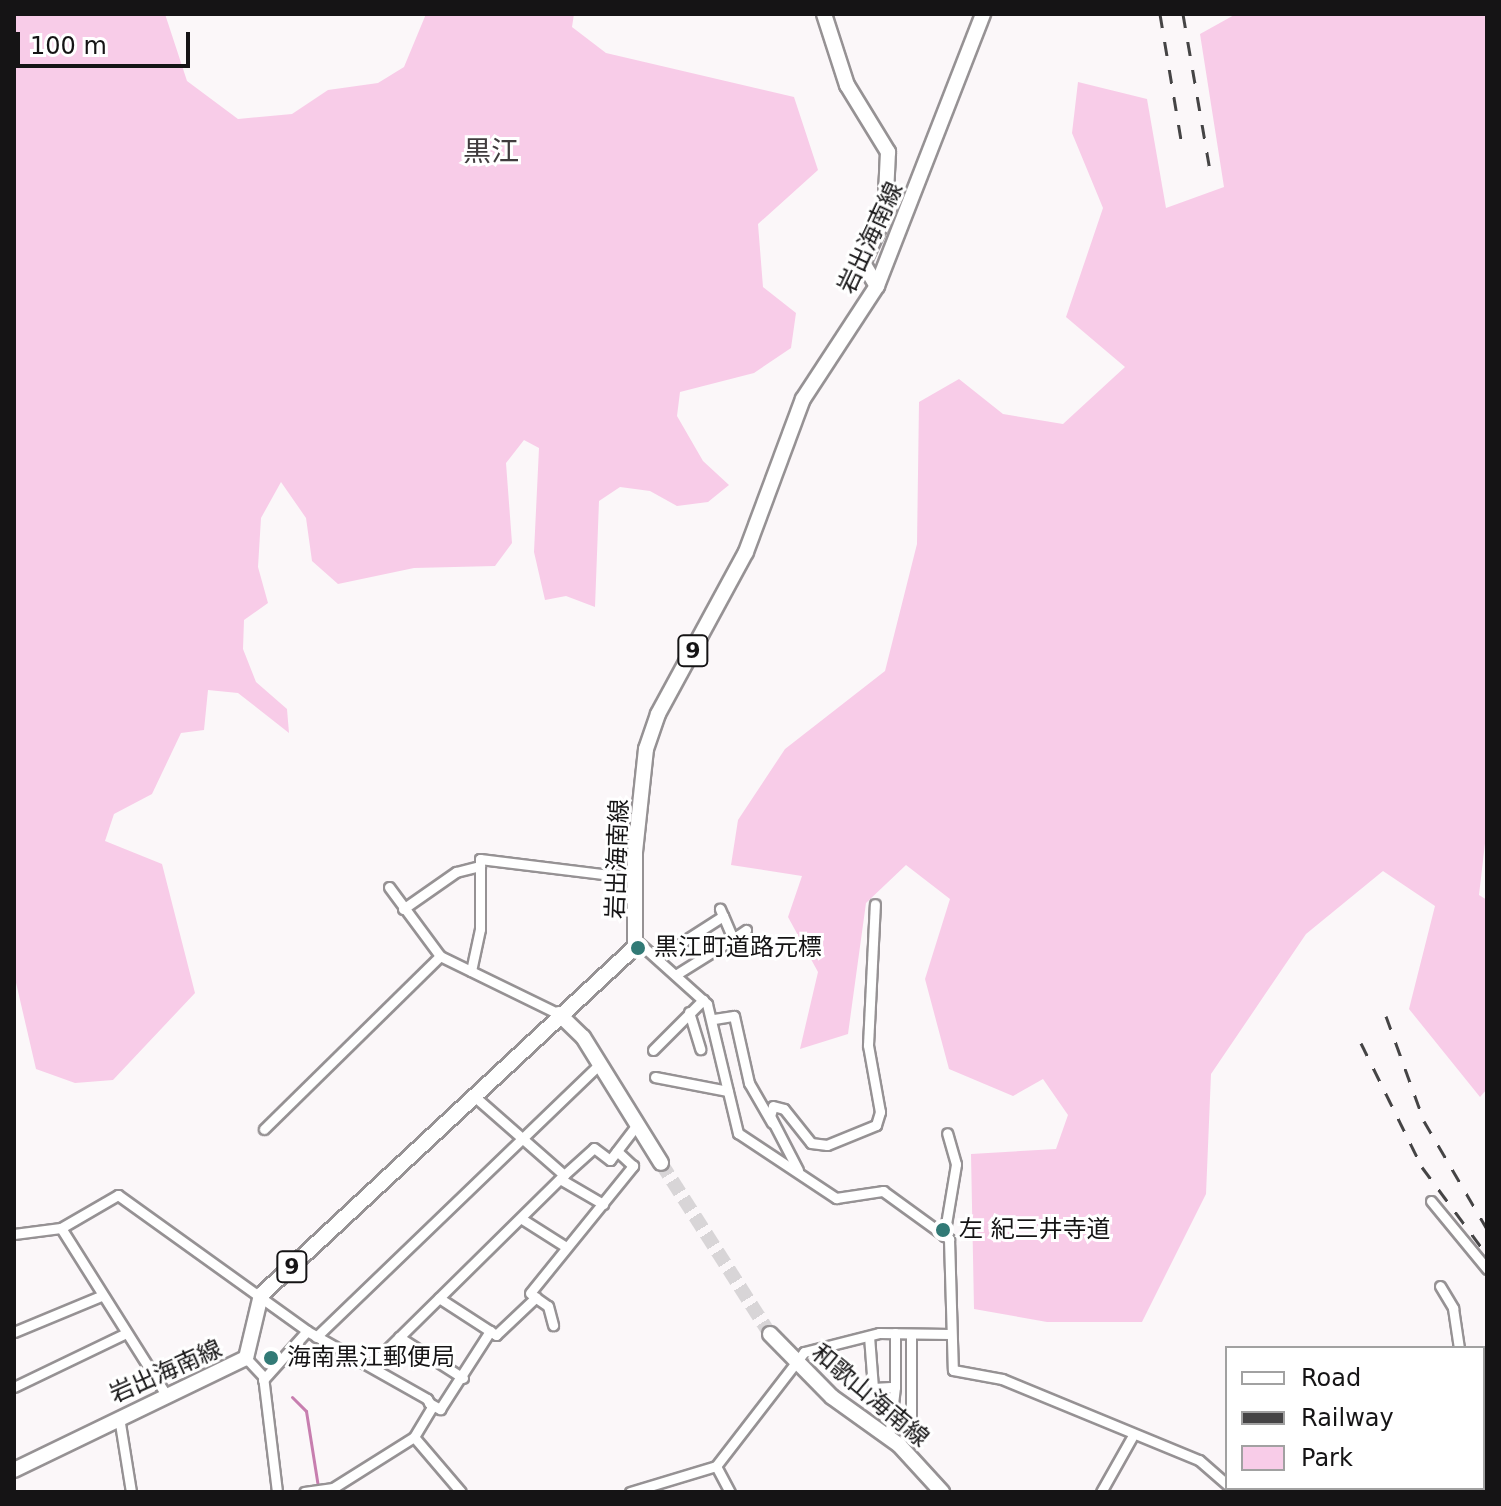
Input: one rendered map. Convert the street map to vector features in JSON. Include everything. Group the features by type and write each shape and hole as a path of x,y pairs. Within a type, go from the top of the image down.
{"main road":[{"path":"824,14 847,85 888,152 885,215 863,263 877,286"},
{"name":"岩出海南線","path":"14,1470 165,1393 246,1358 261,1295 638,942 634,878 646,749 658,714 746,552 803,399 877,286 983,14"},
{"path":"559,1014 600,1064 661,1163"},
{"name":"和歌山海南線","path":"770,1334 793,1361 889,1438 942,1492"}],"street":[{"path":"471,971 480,859 548,862 634,878"},
{"path":"403,909 456,872 480,866"},
{"path":"389,887 440,956 559,1014"},
{"path":"778,1127 773,1106 784,1109 811,1143 827,1145 876,1125 868,1045 875,904"},
{"path":"659,957 722,912 733,939"},
{"path":"677,974 746,930"},
{"path":"638,942 659,957 703,1000 714,1019 738,1133 836,1198 883,1191 944,1236 952,1253 950,1334 953,1370 1002,1379 1132,1437 1199,1460 1225,1482"},
{"path":"264,1129 440,956"},
{"path":"653,1050 703,1000"},
{"path":"689,1012 700,1049"},
{"path":"714,1019 734,1016 749,1083 778,1127 798,1170"},
{"path":"263,1380 600,1064"},
{"path":"655,1077 728,1091"},
{"path":"474,1096 525,1136 562,1177 603,1204"},
{"path":"370,1366 594,1148 610,1160 636,1126"},
{"path":"944,1236 956,1164 947,1133"},
{"path":"522,1219 572,1250 633,1166 617,1151"},
{"path":"14,1234 61,1228 118,1195 312,1334 440,1409 463,1378 490,1331"},
{"path":"1431,1201 1487,1269"},
{"path":"61,1228 101,1296 165,1393"},
{"path":"439,1298 496,1335 533,1295 563,1245"},
{"path":"1440,1286 1453,1308 1459,1346"},
{"path":"533,1295 548,1306 553,1325"},
{"path":"14,1332 101,1296"},
{"path":"14,1387 126,1333"},
{"path":"889,1438 894,1418 895,1333"},
{"path":"894,1418 911,1419 911,1334"},
{"path":"630,1492 716,1466 793,1361 869,1336 950,1334"},
{"path":"869,1336 873,1388 895,1387"},
{"path":"399,1337 463,1378"},
{"path":"246,1358 263,1380 277,1492"},
{"path":"304,1492 333,1488 414,1437 429,1403"},
{"path":"119,1417 131,1492"},
{"path":"414,1437 461,1492"},
{"path":"1101,1492 1132,1437"},
{"path":"716,1466 730,1492"}],"green space":[{"path":"14,14 165,14 187,81 238,119 292,114 328,90 378,83 404,67 426,14 574,14 572,27 606,53 794,97 818,170 758,224 763,287 796,313 791,348 754,373 680,392 677,416 703,461 729,485 708,502 677,506 650,491 620,487 599,501 595,607 566,596 545,600 534,552 539,448 524,440 506,463 512,543 495,566 414,568 338,584 312,561 306,518 281,482 261,518 258,567 268,603 244,620 243,649 256,682 287,709 289,733 238,693 208,690 204,730 181,733 152,794 114,814 105,841 162,864 195,993 113,1080 75,1083 36,1069 14,974"},
{"path":"1236,14 1487,14 1487,826 1479,895 1487,900 1487,1089 1480,1097 1409,1009 1435,906 1383,871 1306,934 1211,1074 1206,1194 1142,1322 1047,1322 974,1309 971,1154 1056,1149 1068,1115 1043,1079 1013,1096 949,1069 925,979 950,899 906,865 866,903 848,1034 800,1049 818,972 788,917 802,876 731,865 738,820 785,749 885,671 917,544 919,402 959,379 1003,414 1063,424 1125,367 1066,317 1103,208 1072,133 1078,82 1147,99 1166,208 1224,187 1200,34"}],"waterway":[{"path":"292,1397 306,1411 318,1487"}],"tunnel":[{"path":"661,1163 770,1334"}],"railway":[{"path":"1160,14 1183,151"},
{"path":"1183,14 1210,170"},
{"path":"1386,1016 1424,1121 1487,1229"},
{"path":"1361,1043 1422,1167 1487,1255"}],"place":[{"name":"黒江町道路元標","path":"638,948"},
{"name":"左 紀三井寺道","path":"943,1230"},
{"name":"海南黒江郵便局","path":"271,1358"}],"district":[{"name":"黒江","path":"491,152"}]}
